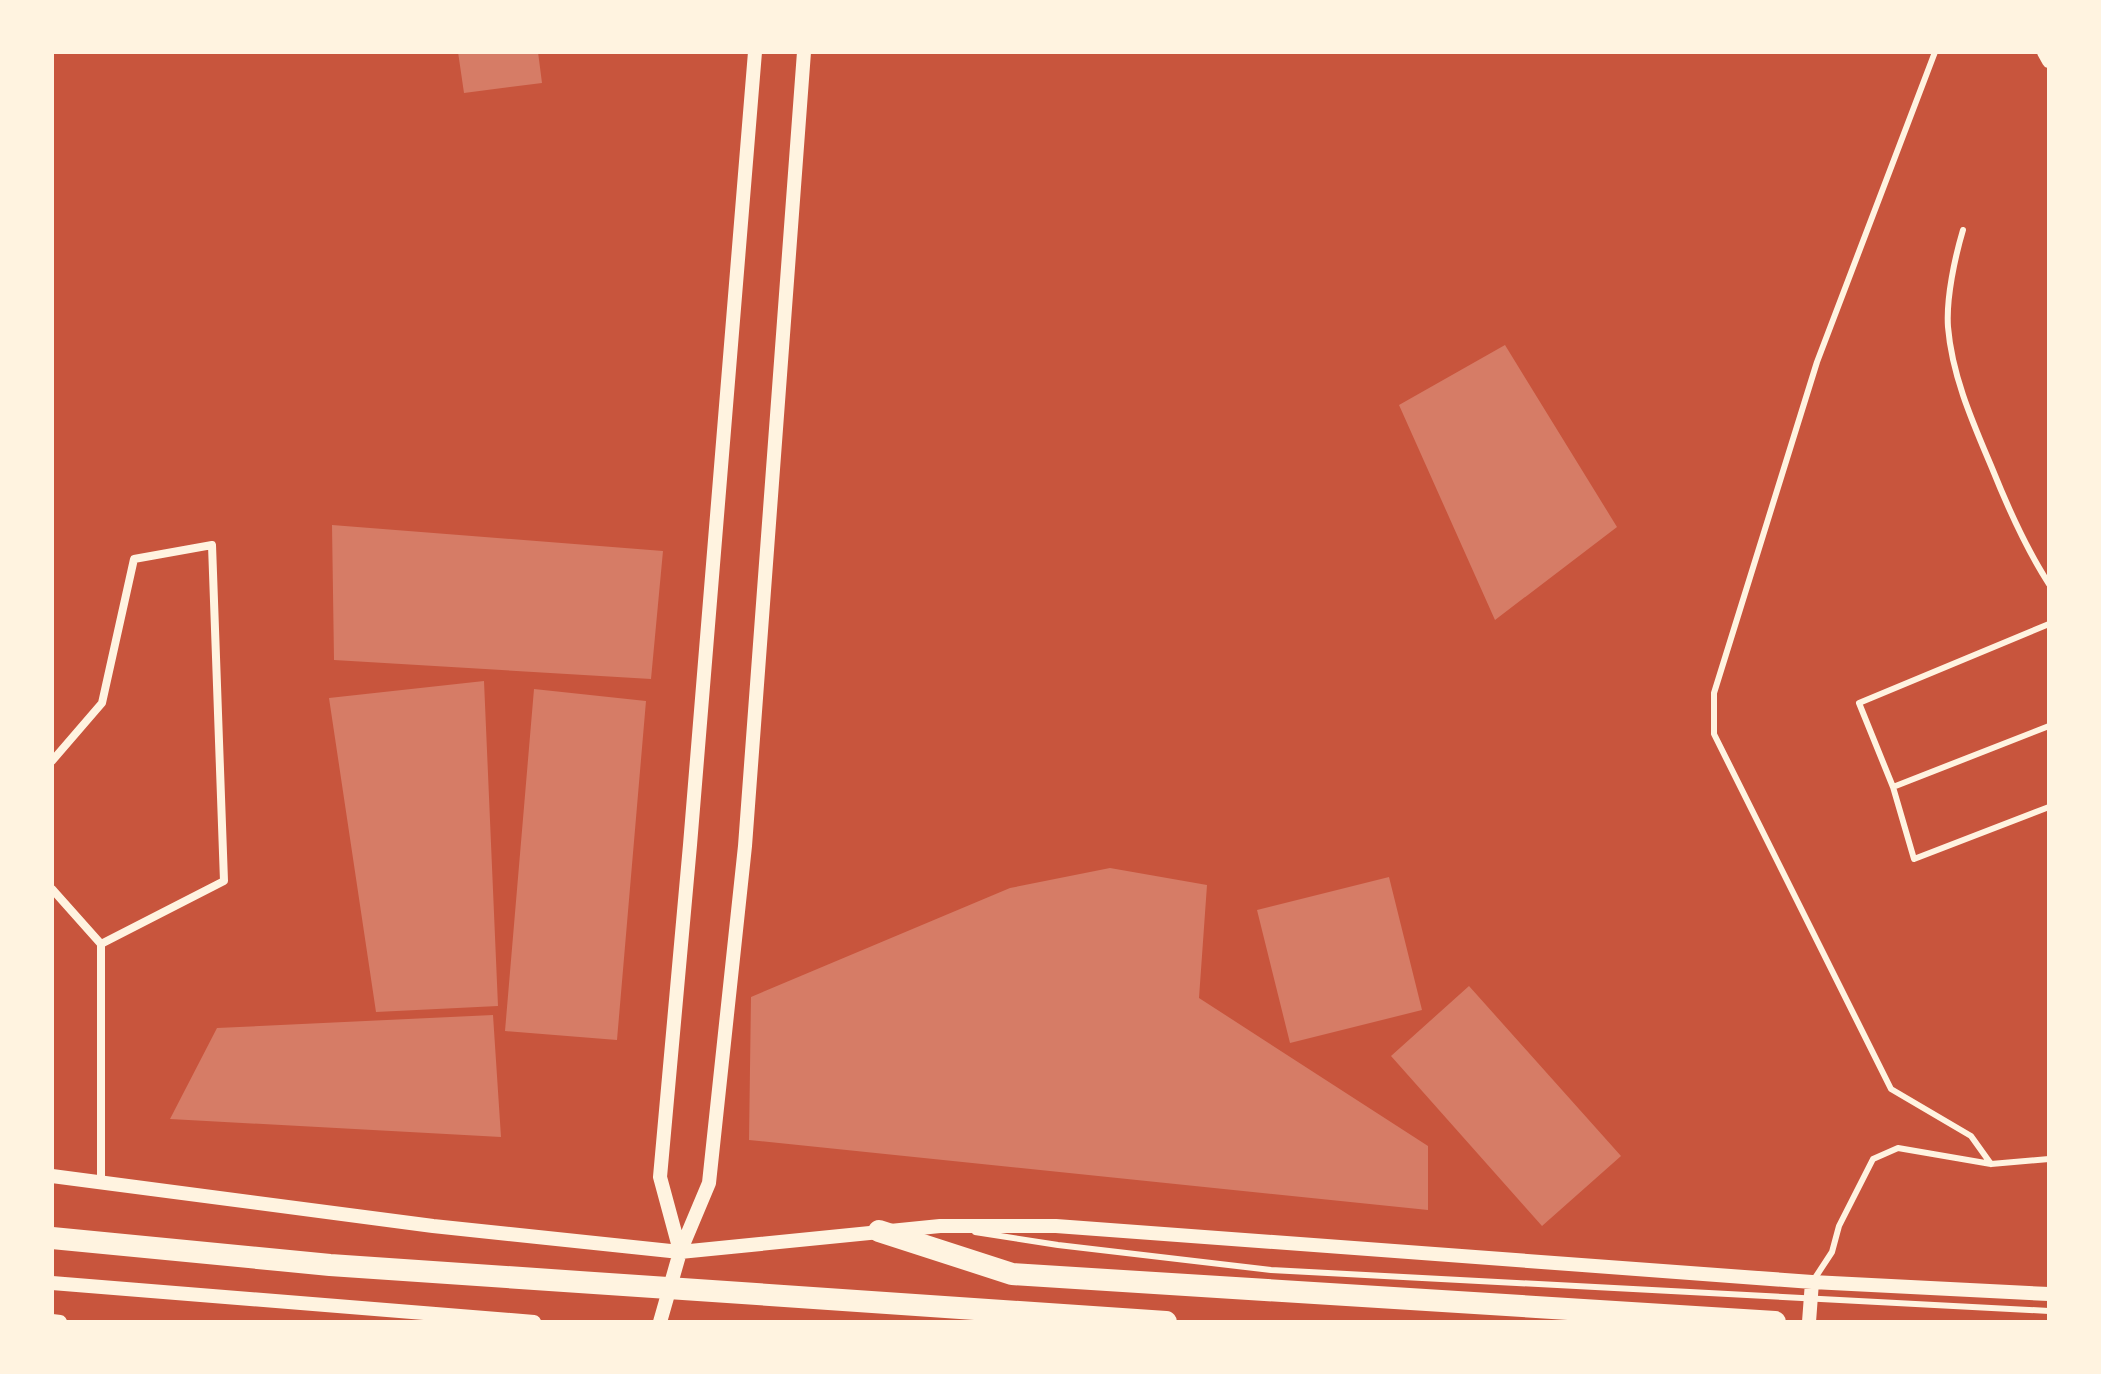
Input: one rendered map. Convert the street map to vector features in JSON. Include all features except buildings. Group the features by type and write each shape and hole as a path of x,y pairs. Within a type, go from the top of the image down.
{"highway":[{"path":"879,1231 1012,1274 1775,1322"},
{"path":"52,1238 330,1265 1166,1322"}],"street":[{"path":"680,1252 660,1177 755,52"},
{"path":"660,1322 680,1252 709,1183 745,846 804,52"},
{"path":"2044,52 2049,61"},
{"path":"52,761 102,703 134,559 212,545 224,881 101,944"},
{"path":"52,889 101,944 101,1182"},
{"path":"52,1176 433,1226 680,1252 940,1226 1056,1226 1812,1282 2049,1294"},
{"path":"1809,1322 1812,1282"},
{"path":"52,1283 534,1322"},
{"path":"52,1321 60,1322"}],"lane":[{"path":"1935,52 1817,362 1714,693 1714,734 1891,1089 1971,1136 1991,1164"},
{"path":"1963,230 1956,254 1948,323 1952,357 1967,405 2011,514 2049,584"},
{"path":"2049,624 1859,703 1893,787 1914,859 2049,807"},
{"path":"1893,787 2049,726"},
{"path":"1812,1282 1832,1252 1839,1226 1873,1159 1898,1148 1991,1164 2049,1159"},
{"path":"940,1226 1058,1245 1271,1270 2049,1311"}]}
